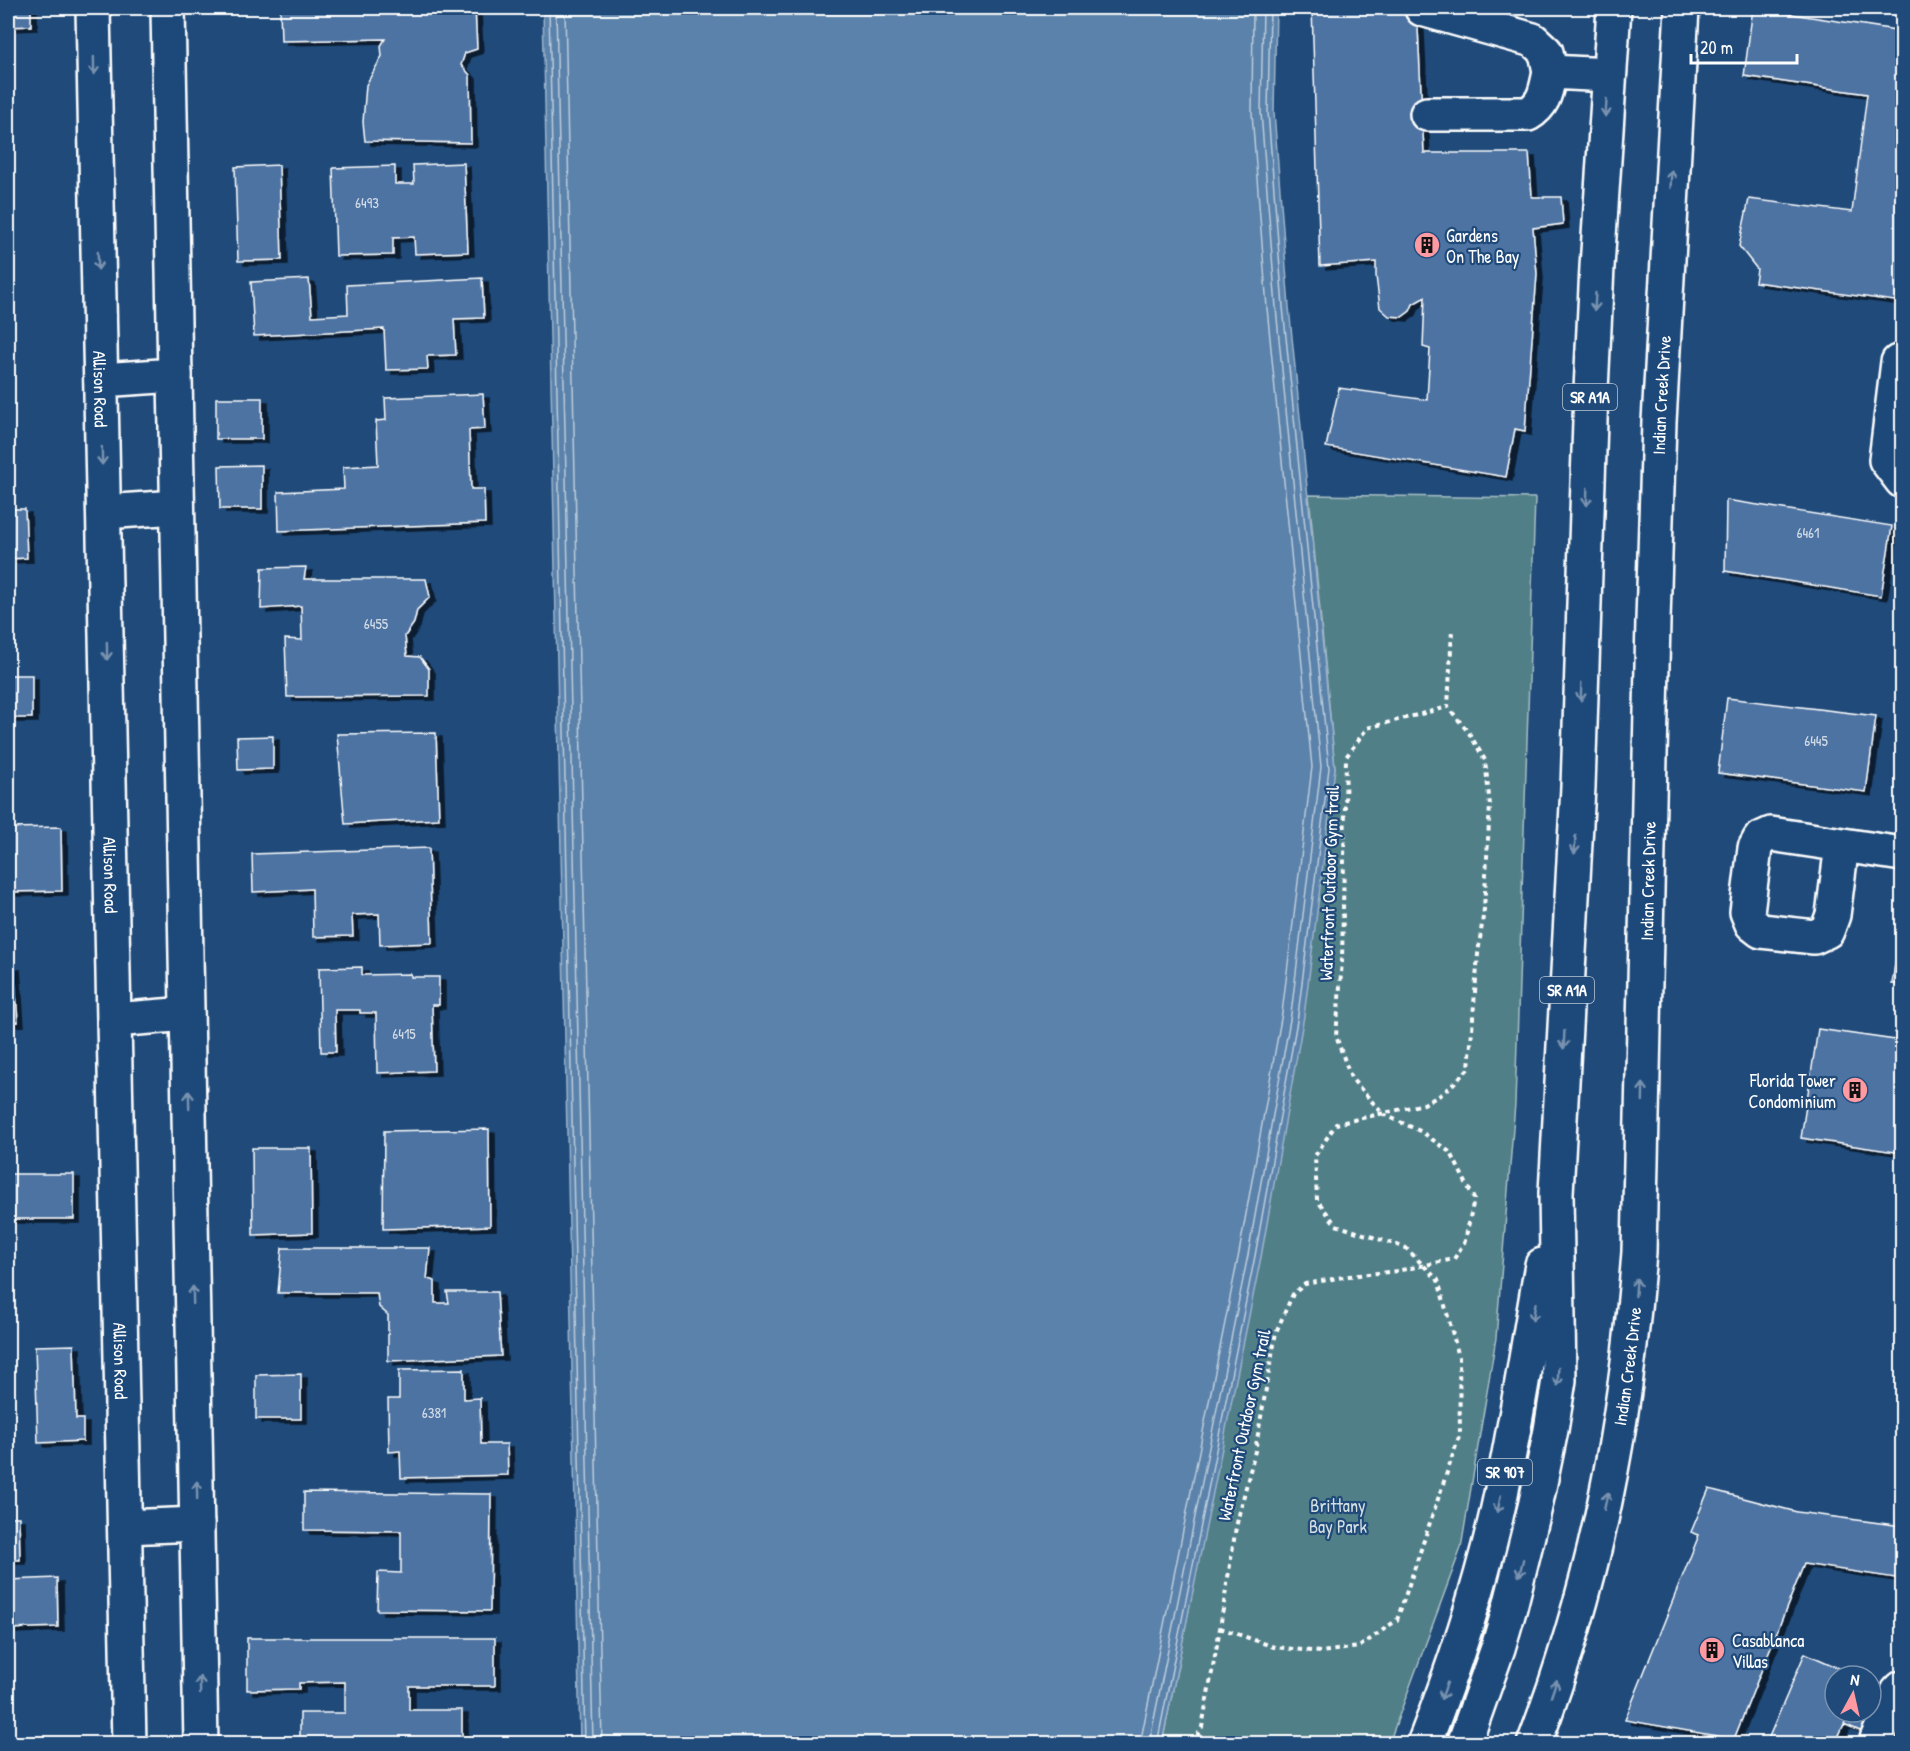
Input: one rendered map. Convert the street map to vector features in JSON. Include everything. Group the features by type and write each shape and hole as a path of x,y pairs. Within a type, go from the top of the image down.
{"main road":[{"name":"Allison Road","path":"93,8 129,1743"},
{"path":"168,8 201,1743"},
{"name":"SR A1A","path":"1464,1743 1492,1667 1510,1607 1535,1507 1551,1430 1558,1380 1556,1192 1578,787 1591,379 1614,8"},
{"name":"Indian Creek Drive","path":"1534,1743 1566,1653 1598,1539 1620,1427 1635,1307 1640,1221 1659,434 1671,172 1682,8"},
{"path":"1422,9 1533,40 1546,52 1550,72 1545,96 1538,108 1528,114 1427,114"},
{"path":"1550,72 1609,75"},
{"path":"1894,471 1898,363"},
{"path":"101,380 175,375"},
{"path":"104,512 177,507"},
{"path":"1842,845 1902,854"},
{"path":"114,1020 187,1014"},
{"name":"SR 907","path":"1424,1743 1473,1605 1496,1517 1556,1192"},
{"path":"125,1527 197,1524"},
{"path":"1878,1743 1877,1739 1898,1692 1902,1688"}],"path":[{"path":"1221,1628 1274,1647 1321,1652 1359,1647 1397,1620 1460,1434 1459,1357 1438,1280 1406,1248 1336,1225 1317,1200 1315,1156 1336,1124 1424,1104 1444,1093 1469,1068 1484,909 1490,806 1485,760 1448,707 1452,629"},
{"name":"Waterfront Outdoor Gym trail","path":"1193,1743 1202,1728 1221,1628 1236,1527 1255,1451 1276,1332 1293,1294 1305,1284 1349,1276 1398,1271 1454,1259 1465,1241 1474,1199 1451,1153 1422,1132 1383,1114 1351,1078 1336,1036 1342,961 1346,757 1367,728 1448,707"}],"green space":[{"name":"Brittany Bay Park","path":"1309,495 1535,498 1515,1104 1496,1338 1461,1548 1389,1743 1162,1744 1188,1614 1335,768"}],"water":[{"path":"543,8 1276,8 1274,112 1289,307 1335,768 1304,1016 1261,1257 1162,1743 580,1743"}],"building":[{"path":"8,8 31,8 31,26 8,27"},
{"path":"280,8 475,8 477,49 465,53 461,65 470,75 471,143 365,141 363,122 366,85 382,56 381,46 385,39 281,41"},
{"name":"Gardens On The Bay","path":"1312,8 1417,8 1424,153 1529,153 1532,197 1561,197 1563,224 1533,228 1537,274 1525,431 1515,429 1506,477 1326,447 1339,388 1427,400 1430,349 1423,347 1425,297 1413,304 1410,311 1402,317 1389,316 1380,308 1376,262 1320,266"},
{"path":"1753,8 1902,31 1902,302 1755,282 1757,269 1739,246 1749,199 1852,212 1867,94 1744,76"},
{"path":"464,163 468,252 415,254 414,237 393,238 393,255 336,256 333,168 395,166 395,184 414,184 413,165"},
{"path":"279,165 282,260 238,261 235,167"},
{"path":"482,278 484,318 454,319 456,355 427,356 428,369 386,370 384,329 254,336 251,282 309,279 312,316 348,314 347,285"},
{"path":"483,394 485,429 469,430 471,489 484,489 485,523 279,531 278,492 344,489 343,467 378,465 376,421 386,420 385,398"},
{"path":"216,398 262,398 262,439 216,439"},
{"path":"262,465 262,509 220,509 219,466"},
{"path":"1726,500 1892,526 1881,596 1725,571"},
{"path":"8,509 25,509 27,558 8,559"},
{"path":"306,567 304,579 426,579 430,597 417,610 414,623 405,636 407,656 420,657 429,669 429,696 287,697 285,639 302,640 301,606 261,609 262,568"},
{"path":"8,675 32,675 32,718 8,718"},
{"path":"1727,698 1876,716 1866,792 1718,773"},
{"path":"436,733 439,819 345,824 337,734"},
{"path":"273,736 273,769 238,770 237,737"},
{"path":"61,827 62,891 8,892 8,828"},
{"path":"429,848 432,943 380,945 379,914 352,915 353,936 313,937 312,889 253,892 252,854"},
{"path":"1902,918 1902,985 1892,984"},
{"path":"14,966 18,1022 8,1023 8,967"},
{"path":"362,967 362,975 411,974 411,977 439,977 439,1005 432,1005 434,1071 377,1073 376,1013 360,1013 360,1010 335,1010 336,1052 321,1052 319,968"},
{"name":"Florida Tower Condominium","path":"1818,1029 1902,1041 1902,1153 1801,1138"},
{"path":"489,1129 490,1226 383,1229 384,1131"},
{"path":"252,1148 311,1148 312,1233 253,1235"},
{"path":"8,1174 74,1174 74,1219 8,1219"},
{"path":"282,1248 430,1248 427,1279 435,1281 435,1303 449,1303 447,1292 497,1292 501,1356 388,1361 388,1315 379,1307 377,1293 278,1293"},
{"path":"74,1345 76,1419 83,1419 83,1441 38,1443 35,1346"},
{"path":"464,1369 464,1399 480,1398 481,1444 507,1444 508,1475 401,1478 400,1451 389,1452 388,1399 399,1399 399,1370"},
{"path":"301,1374 301,1419 256,1419 256,1375"},
{"name":"Casablanca Villas","path":"1709,1489 1797,1512 1902,1526 1902,1579 1804,1564 1734,1739 1625,1720 1699,1535 1691,1532"},
{"path":"304,1492 491,1494 490,1611 377,1610 378,1572 401,1573 401,1531 304,1530"},
{"path":"8,1517 19,1517 20,1560 8,1560"},
{"path":"57,1578 58,1627 8,1629 8,1580"},
{"path":"247,1638 495,1638 495,1686 409,1686 409,1710 462,1710 462,1744 300,1744 300,1713 345,1713 345,1682 299,1683 299,1689 247,1690"},
{"path":"1805,1653 1830,1664 1823,1664 1823,1724 1844,1724 1835,1744 1766,1744"},
{"path":"1883,1687 1902,1695 1902,1744 1890,1744 1844,1724 1883,1724"}],"place":[{"name":"Gardens On The Bay","path":"1427,245"},
{"name":"Florida Tower Condominium","path":"1855,1090"},
{"name":"Casablanca Villas","path":"1712,1650"}]}
